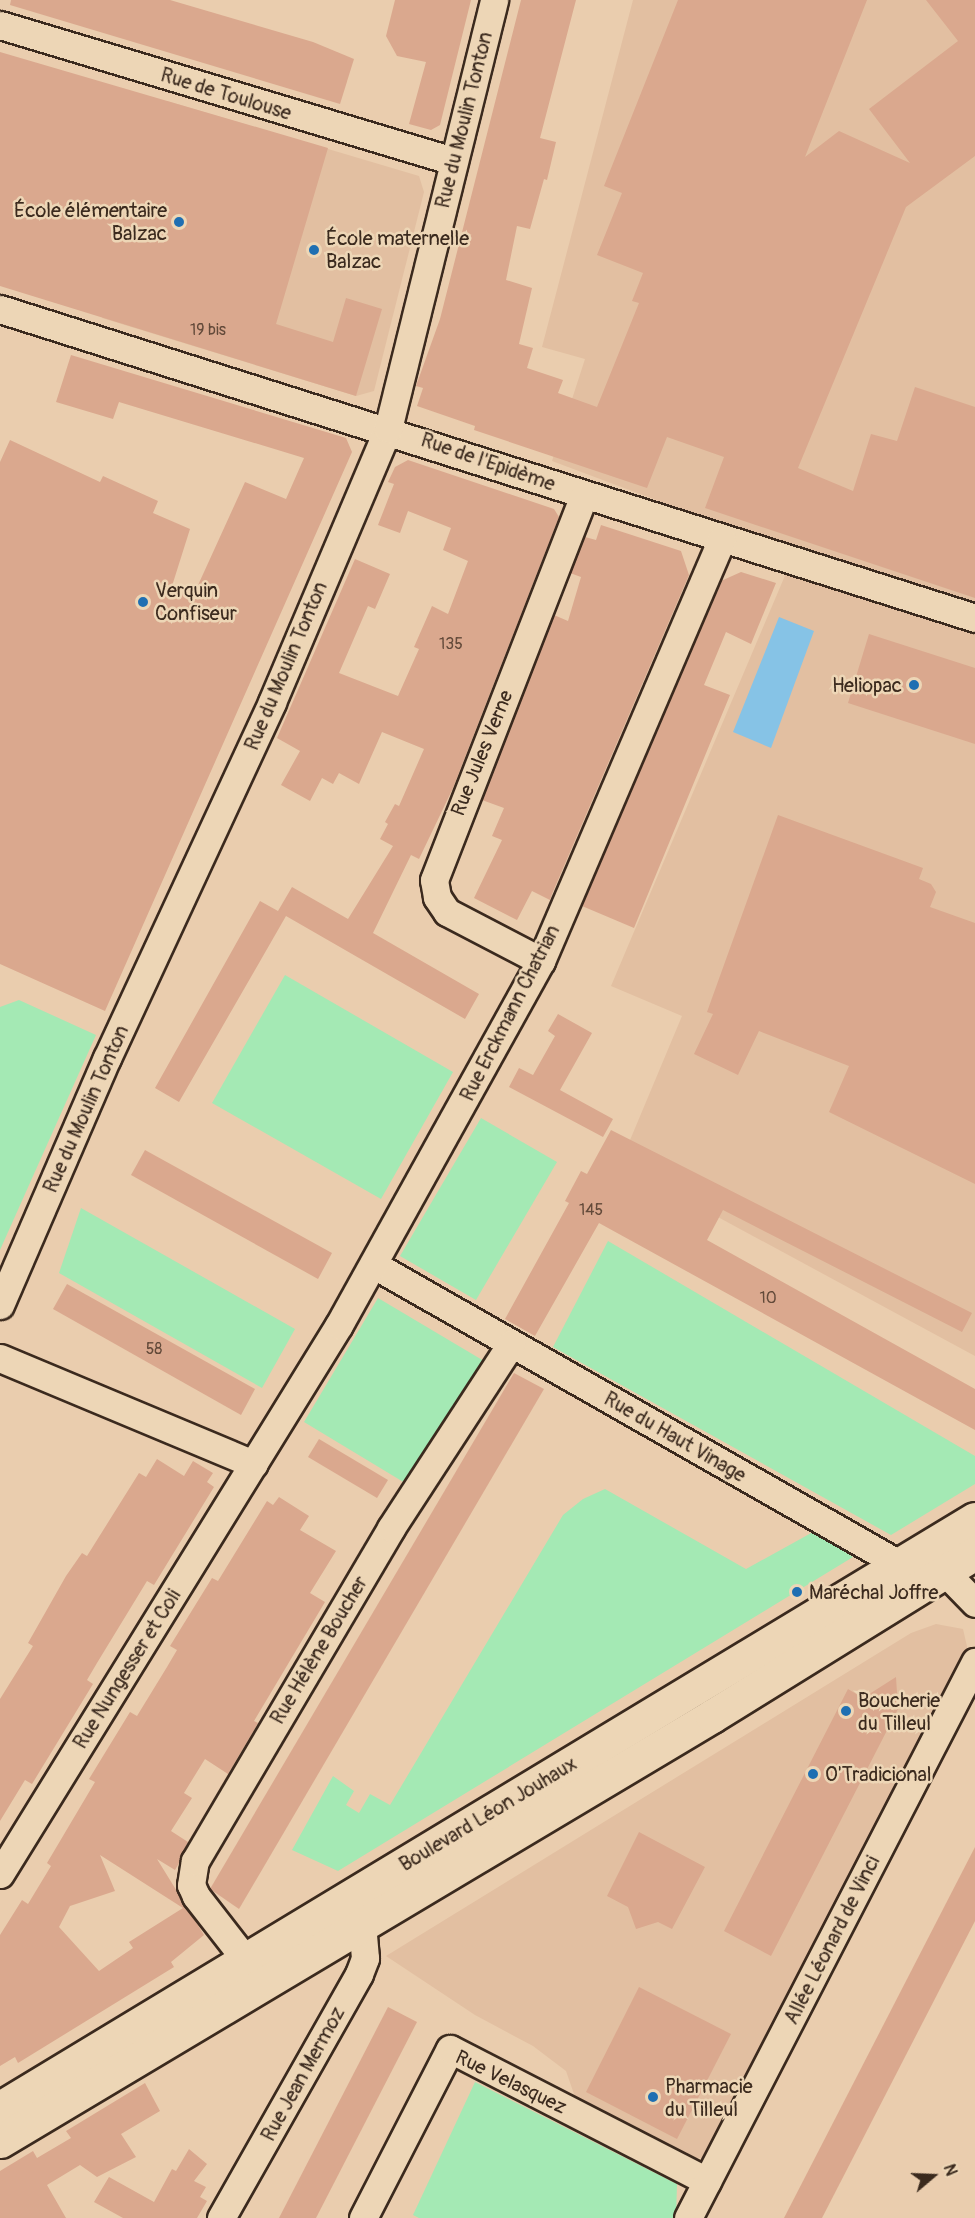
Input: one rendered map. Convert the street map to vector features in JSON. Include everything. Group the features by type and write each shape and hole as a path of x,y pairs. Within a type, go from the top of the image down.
{"main road":[{"name":"Boulevard Léon Jouhaux","path":"0,2108 975,1519"},
{"name":"Boulevard Léon Jouhaux","path":"0,2141 362,1925 975,1553"}],"street":[{"name":"Rue du Moulin Tonton","path":"0,1305 107,1058 272,702 388,429 494,0"},
{"name":"Rue de Toulouse","path":"0,25 453,161"},
{"name":"Rue de l'Epidème","path":"0,309 388,429 584,495 975,618"},
{"name":"Rue Jules Verne","path":"541,961 447,912 437,897 434,880 584,495"},
{"name":"Rue Erckmann Chatrian","path":"254,1464 374,1265 541,961 722,539"},
{"name":"Rue du Haut Vinage","path":"374,1265 899,1564 945,1572"},
{"name":"Rue Hélène Boucher","path":"245,1959 196,1896 191,1885 195,1861 391,1528 510,1344"},
{"path":"0,1358 254,1464"},
{"name":"Rue Nungesser et Coli","path":"0,1874 254,1464"},
{"path":"945,1572 975,1603"},
{"name":"Allée Léonard de Vinci","path":"688,2218 975,1662"},
{"name":"Rue Jean Mermoz","path":"221,2218 359,1974 364,1958 362,1925"},
{"name":"Rue Velasquez","path":"363,2218 450,2049 707,2181"}],"shaded area":[{"path":"633,0 975,0 975,1356 620,1164 682,1016 611,986 795,552 552,461 585,359 542,347"},
{"name":"École maternelle Balzac","path":"167,101 419,176 424,192 374,391 356,396 102,318"},
{"path":"936,1624 963,1629 969,1655 707,2158 687,2158 575,2097 566,2071 533,2046 475,2015 386,1956 911,1633"}],"green space":[{"path":"285,975 453,1072 381,1199 212,1103"},
{"path":"19,1000 96,1035 0,1250 0,1007"},
{"path":"481,1118 557,1162 476,1300 400,1256"},
{"path":"81,1208 295,1329 262,1388 59,1273"},
{"path":"608,1241 975,1456 975,1484 891,1535 553,1347"},
{"path":"378,1298 484,1361 410,1486 304,1422"},
{"path":"605,1489 746,1569 813,1532 853,1557 338,1871 292,1850 333,1776 354,1791 346,1805 359,1813 370,1794 390,1805 563,1515 583,1499"},
{"path":"475,2082 677,2184 676,2218 419,2218 413,2215"}],"water":[{"path":"779,617 814,631 771,748 733,732"}],"building":[{"path":"11,0 170,0 313,42 354,59 340,104 10,5"},
{"path":"395,0 471,0 440,125 431,130 409,124 426,62 397,56 386,36"},
{"path":"521,0 576,0 540,138 556,142 547,180 544,179 530,229 517,226 506,280 532,288 519,344 533,348 527,368 563,380 558,393 597,407 639,303 632,301 643,273 597,255 622,193 604,186 678,0 867,0 805,157 839,131 910,163 869,109 958,41 926,0 975,0 975,156 906,207 798,468 853,491 871,434 897,441 915,387 975,407 975,598 705,508 724,457 667,437 647,488 474,430 475,426 417,406 423,388 416,386 440,319"},
{"path":"0,52 328,148 276,324 333,342 346,298 382,309 356,396 0,286"},
{"name":"Verquin Confiseur","path":"71,355 346,438 352,452 105,1011 0,964 0,462 10,440 100,482 103,476 158,501 153,513 190,529 172,586 194,594 245,482 286,499 304,458 119,402 113,419 56,402"},
{"path":"408,460 554,509 559,517 453,788 419,859 411,855 373,933 479,994 465,1019 286,916 179,1102 155,1088 260,901 278,911 292,887 348,919 393,846 380,839 388,824 385,822 395,804 399,806 424,749 382,732 359,784 339,773 333,784 322,778 310,801 281,785 300,751 277,738 355,559 390,574 375,609 368,606 339,673 398,696 419,649 414,647 432,606 448,614 468,561 443,550 451,528 408,511 400,533 378,525 394,484 388,482 395,467"},
{"path":"601,525 681,551 689,575 550,900 532,891 517,920 474,898 502,840 492,836 504,808 482,800 554,615 568,621 581,577 570,573 585,537 596,540"},
{"path":"741,572 776,583 751,644 726,632 704,685 730,695 634,928 582,906 721,581"},
{"name":"Heliopac","path":"869,634 975,668 975,744 848,703"},
{"path":"778,815 923,868 919,879 931,884 936,892 930,907 975,923 975,1184 829,1112 849,1066 759,1031 738,1075 694,1054 713,1014 707,1012"},
{"path":"558,1014 592,1033 560,1090 613,1119 603,1137 509,1087 519,1068 533,1075 555,1036 548,1031"},
{"path":"611,1130 972,1313 962,1332 723,1210 707,1240 975,1389 975,1430 599,1223 535,1336 505,1319 569,1203 565,1201 581,1171 587,1174"},
{"path":"145,1150 332,1253 318,1279 131,1175"},
{"path":"67,1284 255,1389 241,1415 53,1309"},
{"path":"514,1373 544,1389 239,1909 210,1889"},
{"path":"319,1439 388,1480 377,1498 308,1457"},
{"path":"157,1459 184,1476 193,1461 213,1473 207,1482 214,1487 154,1585 147,1581 87,1680 93,1684 32,1784 25,1780 0,1821 0,1699 33,1646 28,1643 66,1576 82,1553 87,1556 139,1473 146,1477"},
{"path":"279,1497 309,1516 300,1530 336,1551 310,1593 325,1602 254,1721 258,1723 228,1774 205,1759 184,1793 192,1798 171,1831 188,1842 175,1870 157,1859 204,1935 171,1962 174,1967 18,2063 15,2057 0,2066 0,1935 22,1900 28,1904 51,1866 47,1863 95,1782 89,1779 130,1712 137,1716 167,1667 177,1650 170,1646 212,1578 218,1581 267,1501 273,1505","holes":["100,1855 183,1908 129,1942 133,1948 99,1971 59,1927 70,1906 115,1891"]},
{"path":"896,1677 898,1709 771,1956 724,1931 848,1689 863,1698"},
{"path":"639,1832 705,1867 672,1929 658,1922 636,1929 628,1907 607,1896"},
{"path":"975,1847 975,1921 822,2218 784,2218"},
{"path":"639,1987 731,2034 677,2139 586,2092"},
{"path":"388,2007 417,2022 316,2218 279,2218"},
{"path":"145,2083 160,2111 121,2134 136,2157 97,2177 80,2165 47,2185 66,2218 0,2218 0,2171 33,2151 37,2158 71,2138 66,2131"},
{"path":"189,2149 207,2164 194,2181 206,2187 200,2197 207,2201 197,2218 123,2218 94,2202 109,2177 154,2202 172,2169 176,2171"}],"place":[{"name":"École élémentaire Balzac","path":"179,222"},
{"name":"École maternelle Balzac","path":"314,250"},
{"name":"Verquin Confiseur","path":"143,602"},
{"name":"Heliopac","path":"914,685"},
{"name":"Maréchal Joffre","path":"797,1592"},
{"name":"Boucherie du Tilleul","path":"846,1711"},
{"name":"O'Tradicional","path":"813,1774"},
{"name":"Pharmacie du Tilleul","path":"653,2097"}]}
